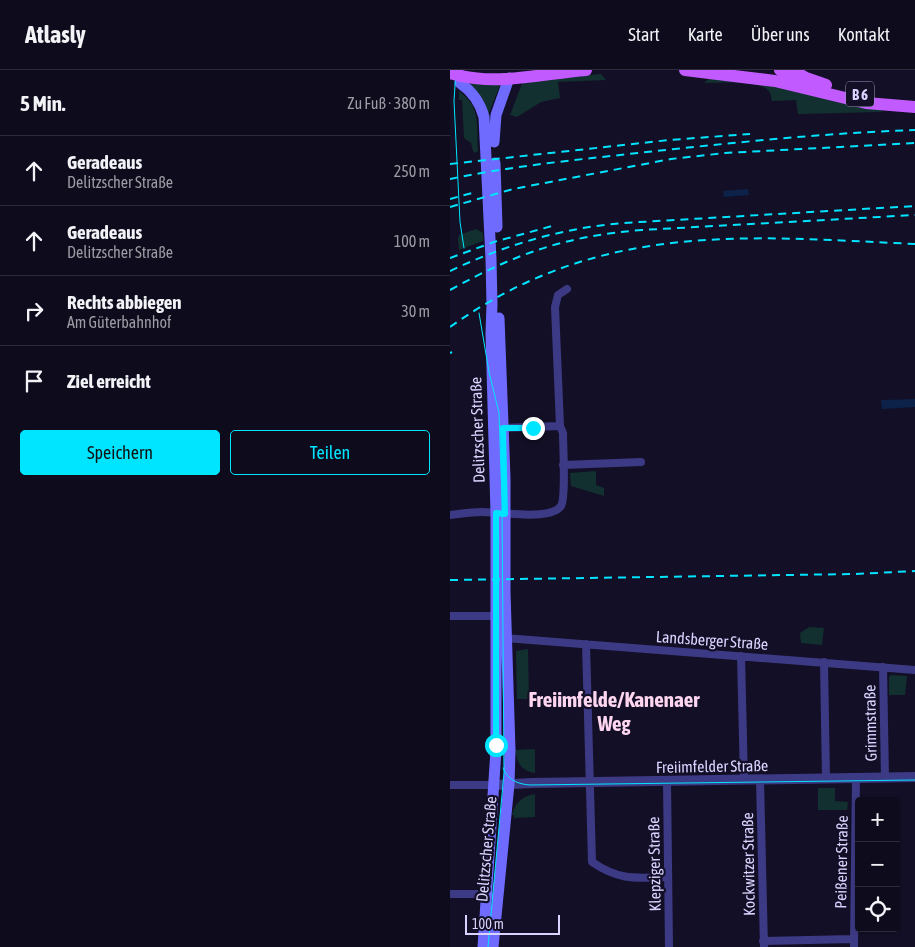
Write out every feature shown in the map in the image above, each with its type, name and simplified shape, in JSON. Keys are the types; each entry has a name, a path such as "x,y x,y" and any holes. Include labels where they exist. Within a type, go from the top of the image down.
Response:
{"main road":[{"path":"457,77 482,79 511,74 586,70"},
{"path":"685,70 806,83"},
{"name":"B 6","path":"764,70 866,103 915,107"},
{"path":"780,70 806,83"},
{"name":"B 6","path":"792,70 806,83 824,85 868,96 915,99"},
{"name":"Delitzscher Straße","path":"483,947 495,785 496,616 503,428 500,391 494,132 496,115 511,74"},
{"name":"Delitzscher Straße","path":"457,77 478,100 483,111 486,129 492,298 491,333 509,731 509,784 493,947"}],"street":[{"path":"450,515 480,512 544,514 555,511 561,506 563,495 563,433 560,426 555,307 558,295 567,289"},
{"path":"503,428 560,426"},
{"path":"563,465 641,462"},
{"path":"450,616 496,616"},
{"name":"Landsberger Straße","path":"506,638 915,670"},
{"path":"586,644 592,862 607,871 632,878 668,877"},
{"path":"741,656 744,780"},
{"path":"824,662 826,779"},
{"name":"Grimmstraße","path":"884,667 885,778"},
{"name":"Freiimfelder Straße","path":"509,784 915,777"},
{"name":"Peißener Straße","path":"854,943 856,778"},
{"name":"Kockwitzer Straße","path":"760,780 764,944"},
{"name":"Klepziger Straße","path":"667,781 669,947"},
{"name":"Delitzscher Straße","path":"495,785 509,784"},
{"path":"450,785 495,785"},
{"path":"450,894 486,894 497,901"},
{"path":"764,944 854,943"}],"green space":[{"path":"601,74 606,80 558,82 560,98 541,102 517,117 510,115 523,81"},
{"path":"713,75 764,83 879,108 882,112 798,114 796,100 772,101 769,91 763,87 737,83 704,83"},
{"path":"471,83 500,85 489,113 470,85"},
{"path":"459,91 466,97 475,111 478,151 475,153 471,143 464,138 462,100 459,100"},
{"path":"476,229 483,233 483,241 459,250 459,235"},
{"path":"596,471 596,485 604,488 604,496 571,486 570,473"},
{"path":"809,627 824,628 822,645 801,643 800,633"},
{"path":"528,649 529,699 517,699 516,651"},
{"path":"891,675 907,676 905,695 889,695 889,677"},
{"path":"515,750 535,750 535,773 526,770 520,765"},
{"path":"818,788 835,788 835,801 848,802 847,810 818,810"},
{"path":"535,794 535,817 514,818 514,815 512,815 517,804 526,797"}],"water":[{"path":"748,189 749,195 724,197 723,191"},
{"path":"915,399 915,407 882,409 881,400"}],"tram line":[{"path":"456,70 454,101 460,222 464,248"},
{"path":"479,313 489,372 499,413 502,499 504,773 488,947"},
{"path":"503,768 514,781 530,785 915,780"}],"railway":[{"path":"450,179 497,170 707,146 811,136 915,130"},
{"path":"450,164 669,140 750,134"},
{"path":"450,207 513,189 671,159 725,153 915,143"},
{"path":"450,199 472,193"},
{"path":"450,271 492,253 534,239 600,225 915,206"},
{"path":"450,290 520,256 543,248 589,237 642,230 915,215"},
{"path":"450,258 494,242 552,226"},
{"path":"450,327 506,293 561,268 617,252 674,243 732,239 791,239 915,244"},
{"path":"450,580 856,574 915,571"}],"district":[{"name":"Freiimfelde/Kanenaer Weg","path":"614,711"}],"route":[{"path":"496,745 496,513 505,514 503,428 533,428"}]}
